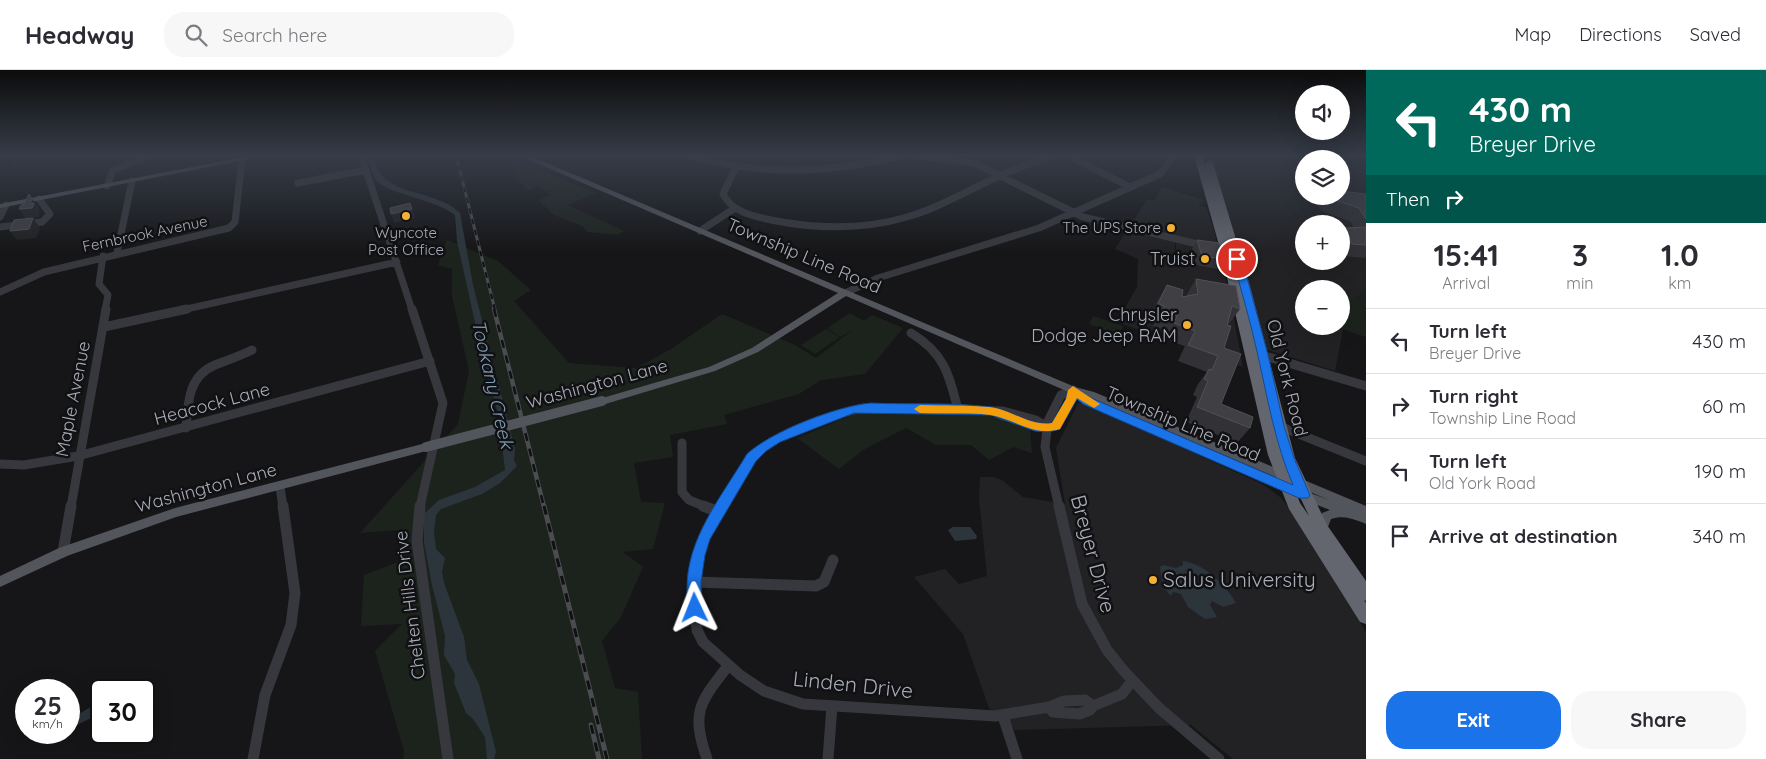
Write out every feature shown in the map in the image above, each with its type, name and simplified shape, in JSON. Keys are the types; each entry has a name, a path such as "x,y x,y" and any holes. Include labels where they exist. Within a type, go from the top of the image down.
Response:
{"highway":[{"name":"Old York Road","path":"1207,187 1237,297 1257,353 1288,458 1306,526 1365,617"},
{"name":"Old York Road","path":"1212,187 1223,249 1249,300 1265,422 1294,486 1366,594"},
{"path":"1237,297 1249,300"}],"main road":[{"path":"3,206 101,187"},
{"name":"Township Line Road","path":"597,187 1073,390 1087,401 1294,486 1366,511"},
{"name":"Washington Lane","path":"0,582 63,552 175,512 280,487 602,401 712,369 755,350 845,293"},
{"path":"830,303 870,303"},
{"name":"Township Line Road","path":"1294,486 1366,519"},
{"path":"1322,529 1326,516 1329,514 1350,513"}],"street":[{"path":"116,253 131,187"},
{"name":"Fernbrook Avenue","path":"0,292 44,272 116,253 220,232 229,228 235,222 239,187"},
{"name":"Chelten Hills Drive","path":"372,187 443,403 443,410 419,508 417,541 448,759"},
{"path":"726,187 723,194 725,200 735,208 770,219 807,225 874,224 922,212 974,187"},
{"path":"1024,187 1091,220 1223,249"},
{"name":"Washington Lane","path":"845,293 878,278 1039,228 1130,187"},
{"path":"0,227 42,222 50,214 39,199"},
{"path":"0,217 3,206"},
{"path":"700,231 735,208"},
{"name":"Maple Avenue","path":"63,552 78,456 104,327 108,295 99,284 104,256"},
{"path":"104,327 397,262"},
{"path":"911,333 927,343 942,358 958,410"},
{"path":"186,428 188,394 196,379 212,366 235,359 252,350"},
{"path":"1257,353 1366,386"},
{"name":"Heacock Lane","path":"0,464 24,465 78,456 430,361"},
{"path":"1048,428 1056,426 1072,399 1073,390"},
{"name":"Linden Drive","path":"1048,428 1035,426 991,411 858,408 845,411 776,439 762,448 752,458 701,544 694,582 698,635 708,648 728,666 764,690 779,697 803,704 1003,716 1049,708 1053,712 1079,714 1122,694 1132,681"},
{"path":"1278,426 1366,461"},
{"name":"Breyer Drive","path":"1048,428 1045,447 1082,604 1100,642 1132,681 1219,759"},
{"path":"682,443 682,492 689,500 719,512"},
{"path":"253,759 265,695 291,625 295,594 280,487"},
{"path":"694,582 816,586 824,582 833,560"},
{"path":"707,759 698,733 698,710 708,692 728,666"},
{"path":"828,759 832,706"},
{"path":"1003,716 1017,759"}],"shaded area":[{"path":"524,187 536,187 527,191"},
{"path":"541,187 582,187 596,193 568,205 624,231 618,235 587,232 582,226 554,215 538,200 551,195"},
{"path":"1162,187 1204,200 1198,206 1206,207 1214,230 1229,292 1243,367 1117,322 1137,287 1138,259 1115,249 1126,232 1175,242 1176,273 1176,236 1130,226 1147,199 1154,201"},
{"path":"1218,187 1295,187 1295,205 1350,205 1350,187 1366,187 1366,291 1355,299 1350,299 1350,280 1295,280 1295,335 1342,335 1335,371 1261,348"},
{"path":"447,240 498,261 531,290 514,301 569,363 636,368 671,349 722,314 795,345 816,358 854,329 841,337 827,328 850,313 864,321 872,315 903,328 865,374 821,380 799,394 724,415 727,424 670,435 673,457 634,463 641,502 665,503 653,549 623,552 643,567 621,617 602,641 615,688 638,692 642,759 403,759 404,751 375,651 402,624 361,626 364,575 401,561 400,530 360,533 458,424 469,371 452,296 452,269 438,265"},
{"path":"1366,291 1366,337 1350,332 1350,299 1355,299"},
{"path":"1093,316 1123,326 1119,335 1089,324"},
{"path":"826,329 840,337 815,354 801,345"},
{"name":"Salus University","path":"1078,403 1087,404 1264,485 1281,498 1296,517 1366,632 1366,759 1233,759 1191,725 1015,730 989,708 963,634 914,577 945,569 959,584 987,576 979,498 980,477 994,477 1002,480 1023,497 1065,504 1056,448"},
{"path":"859,412 988,415 1030,428 1032,453 1013,447 989,460 971,445 936,445 906,428 863,450 839,469 797,438"}],"water":[{"name":"Tookany Creek","path":"386,187 400,187 436,199 460,213 473,285 515,449 514,460 517,466 500,483 482,494 441,509 436,515 434,531 436,549 445,558 442,572 444,583 464,637 467,660 479,684 496,752 494,759 487,759 485,737 473,719 466,713 454,683 455,674 444,655 445,636 424,543 424,514 439,500 475,487 505,470 499,417 476,336 476,327 457,241 455,215 436,205"},
{"path":"953,527 970,527 977,536 976,539 955,541 948,530"},
{"path":"1183,561 1191,563 1214,576 1227,589 1236,603 1223,607 1212,601 1210,605 1217,617 1205,619 1188,607 1181,594 1173,592 1171,596 1164,586 1160,567 1163,565 1176,568 1183,565","holes":["1183,575 1200,576 1205,582 1190,589 1183,582"]},
{"path":"90,708 90,718 80,724 80,713"}],"building":[{"path":"1350,192 1366,194 1366,219 1359,208 1350,205"},
{"path":"29,194 32,199 30,204 34,203 32,208 19,209 24,204"},
{"path":"410,203 412,209 391,214 390,208"},
{"path":"33,218 29,229 10,231 14,220"},
{"path":"1366,227 1366,245 1352,244 1350,228"},
{"path":"1197,240 1219,243 1224,259 1202,256"},
{"path":"1196,279 1236,286 1240,309 1232,306 1227,325 1231,326 1224,348 1241,354 1221,404 1253,417 1250,428 1197,407 1208,381 1204,379 1209,369 1212,370 1218,356 1188,345 1195,331 1174,323 1177,316 1162,310 1165,306 1158,304 1167,285 1183,290 1182,297 1198,294"}],"railway":[{"path":"464,187 495,310"},
{"path":"494,309 544,507"},
{"path":"544,506 607,759"},
{"path":"591,725 599,759"}],"slow traffic":[{"path":"920,409 991,411 1004,417 1048,428 1056,426 1072,399 1073,390 1094,404"}],"place":[{"name":"Wyncote Post Office","path":"406,216"},
{"name":"The UPS Store","path":"1171,228"},
{"name":"Truist","path":"1205,259"},
{"name":"Chrysler Dodge Jeep RAM","path":"1187,325"},
{"name":"Salus University","path":"1153,580"}],"route":[{"path":"695,608 694,582 698,555 704,537 752,458 762,448 776,439 853,409 871,407 991,411 1004,417 1048,428 1056,426 1072,399 1073,390 1087,401 1304,495 1288,458 1278,426 1263,355 1237,259"}]}
